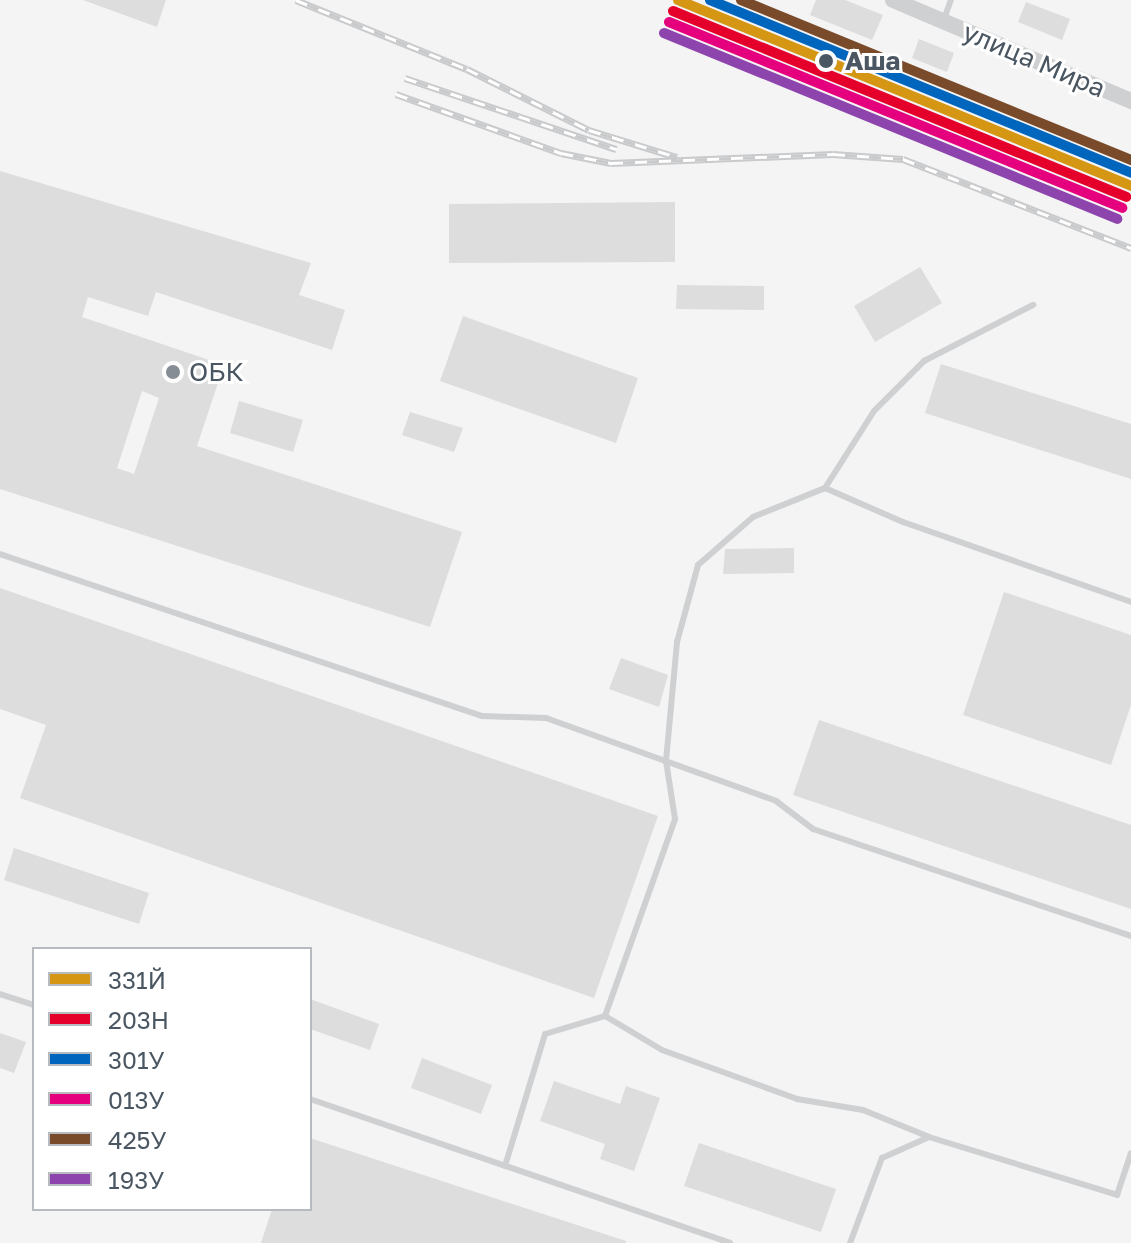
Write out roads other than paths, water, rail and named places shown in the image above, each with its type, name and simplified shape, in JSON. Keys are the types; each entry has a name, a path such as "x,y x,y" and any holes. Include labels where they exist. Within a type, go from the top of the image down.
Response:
{"street":[{"name":"улица Мира","path":"893,0 1131,101"}],"lane":[{"path":"943,21 951,0"},
{"path":"605,1016 675,819 666,761 677,642 698,565 753,517 825,488 874,411 924,361 1033,305"},
{"path":"825,488 903,522 1131,602"},
{"path":"0,554 482,716 546,718 776,801 813,829 1131,936"},
{"path":"0,994 32,1004"},
{"path":"505,1166 545,1034 605,1016 662,1050 797,1099 863,1110 929,1137 1117,1195 1131,1153"},
{"path":"312,1100 730,1243"},
{"path":"850,1243 882,1158 929,1137"}],"railway":[{"path":"296,0 467,69 589,130 677,157"},
{"path":"405,78 616,149"},
{"path":"396,94 561,153 611,163 833,154 903,159 1131,248"}],"place":[{"name":"Аша","path":"826,61"},
{"name":"ОБК","path":"173,372"}]}
